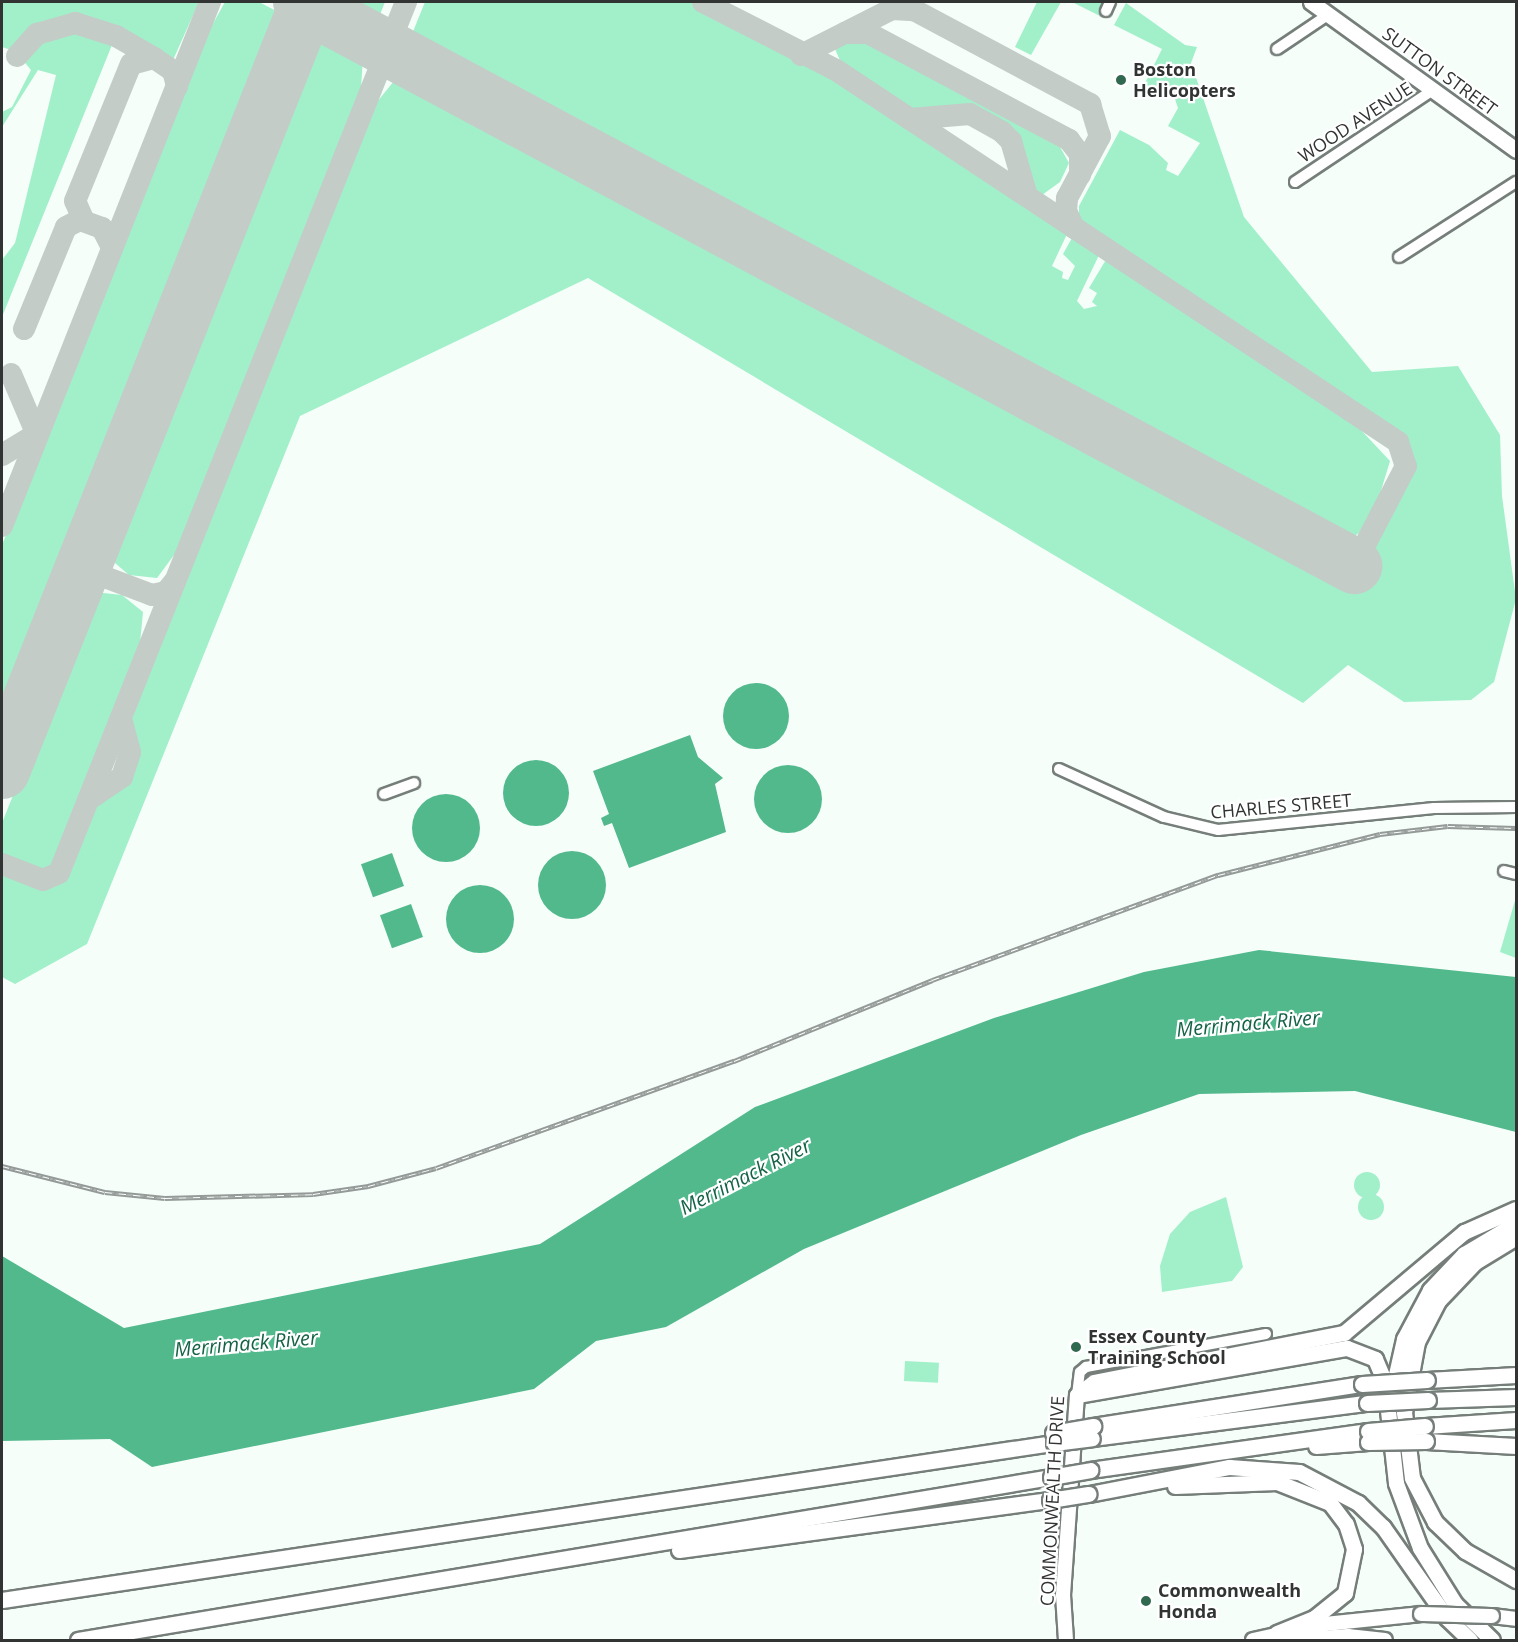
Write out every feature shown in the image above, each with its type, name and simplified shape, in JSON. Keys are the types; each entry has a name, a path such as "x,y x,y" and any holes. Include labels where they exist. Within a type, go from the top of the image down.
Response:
{"highway":[{"name":"SUTTON STREET","path":"1311,2 1516,150"},
{"path":"1077,1395 1094,1382 1344,1334 1464,1232 1516,1209"},
{"path":"1492,1641 1445,1592 1411,1528 1391,1457 1390,1395 1404,1339 1430,1290 1471,1248 1516,1222"},
{"path":"1516,1237 1475,1262 1438,1301 1413,1356 1404,1412 1409,1464 1435,1522 1465,1551 1516,1580"},
{"path":"1077,1395 1347,1348 1375,1359 1390,1395"},
{"path":"2,1600 946,1457 1362,1384 1516,1375"},
{"path":"1092,1432 1367,1403 1516,1397"},
{"path":"78,1641 1090,1470 1278,1441 1426,1433 1516,1420"},
{"path":"1426,1433 1516,1446"},
{"path":"578,1558 696,1548 1050,1500 1229,1467 1299,1472 1358,1503 1383,1527 1447,1618 1470,1641"},
{"path":"1089,1494 1246,1480 1297,1487 1330,1503 1346,1524 1354,1549 1344,1593 1314,1618 1277,1633"}],"main road":[{"name":"COMMONWEALTH DRIVE","path":"1066,1641 1063,1595 1077,1395"},
{"path":"1253,1641 1277,1633 1352,1621 1421,1614 1516,1619"},
{"path":"1328,1639 1352,1621"},
{"path":"1295,1641 1328,1639 1385,1641"}],"street":[{"path":"1277,49 1329,14"},
{"name":"WOOD AVENUE","path":"1295,182 1433,90"},
{"path":"1399,257 1516,182"},
{"name":"CHARLES STREET","path":"1059,769 1164,817 1218,830 1434,808 1516,807"},
{"path":"384,794 414,783"},
{"path":"1504,871 1516,874"},
{"name":"COMMONWEALTH DRIVE","path":"1077,1395 1080,1372 1086,1367 1266,1334"}],"shaded area":[{"path":"2,2 199,2 173,60 101,23 80,19 37,27 14,51 2,47"},
{"path":"225,2 259,2 282,14 2,720 2,545 201,45"},
{"path":"340,2 385,2 377,22"},
{"path":"425,2 691,2 831,75 1068,232 1052,266 1063,272 1062,278 1068,280 1075,266 1063,254 1073,236 1100,253 1077,301 1084,309 1097,306 1092,302 1097,293 1089,288 1107,258 1360,429 1390,461 1376,507 1359,533 1349,540 1342,538 410,39"},
{"path":"1037,2 1061,2 1031,55 1015,47"},
{"path":"1072,2 1110,2 1102,17"},
{"path":"1126,3 1185,45 1197,47 1191,63 1244,217 1372,372 1458,366 1500,435 1502,496 1516,599 1494,682 1471,700 1404,702 1348,665 1303,703 588,278 300,416 87,944 15,984 2,977 2,871 37,885 58,883 96,800 123,789 138,752 127,723 377,102 398,76 1350,587 1412,471 1409,446 1079,220 1079,206 1120,130 1149,145 1168,163 1166,170 1178,176 1200,143 1168,126 1178,108 1175,99 1144,85 1162,49 1114,25"},
{"path":"72,28 114,40 2,317 2,260 15,243 56,75 38,70 2,127 2,112 12,107 31,70 21,58 31,43 48,32"},
{"path":"317,32 363,58 361,88 339,152 177,551 157,578 129,575 108,557"},
{"path":"849,38 858,38 1060,147 1069,163 1060,182 1042,195 1028,189 1017,134 974,106 916,115 842,65 835,49"},
{"path":"94,592 122,595 143,612 140,643 59,856 47,869 30,868 2,857 2,823"},
{"path":"1516,897 1516,958 1500,952"},
{"path":"1367,1172 1376,1176 1380,1185 1376,1194 1367,1198 1358,1194 1354,1185 1358,1176"},
{"path":"1371,1194 1380,1198 1384,1207 1380,1216 1371,1220 1362,1216 1358,1207 1362,1198"},
{"path":"1226,1197 1243,1267 1232,1281 1162,1292 1160,1266 1170,1234 1190,1212"},
{"path":"905,1361 939,1363 938,1383 904,1381"}],"water":[{"path":"749,683 763,683 775,688 784,697 789,716 787,729 780,740 763,749 749,749 737,744 728,735 723,723 723,709 728,697 737,688"},
{"path":"690,735 698,757 723,778 715,784 726,832 629,868 612,823 604,826 601,818 609,814 593,771"},
{"path":"529,760 543,760 555,765 564,774 569,793 567,806 560,817 543,826 529,826 517,821 508,812 503,800 503,786 508,774 517,765"},
{"path":"788,765 801,768 812,775 819,786 822,799 819,812 812,823 801,830 788,833 775,830 764,823 757,812 754,799 757,786 764,775 775,768"},
{"path":"446,794 459,797 470,804 477,815 480,828 477,841 470,852 459,859 446,862 433,859 422,852 415,841 412,828 415,815 422,804 433,797"},
{"path":"572,851 585,854 596,861 603,872 606,885 603,898 596,909 585,916 572,919 559,916 548,909 541,898 538,885 541,872 548,861 559,854"},
{"path":"392,853 404,886 373,897 361,864"},
{"path":"473,885 487,885 499,890 509,900 514,919 509,938 499,948 487,953 473,953 461,948 451,938 446,926 446,912 451,900 461,890"},
{"path":"411,904 423,937 392,948 380,915"},
{"name":"Merrimack River","path":"1259,950 1516,977 1516,1132 1355,1091 1199,1094 1081,1135 804,1249 666,1327 596,1341 534,1389 152,1467 110,1439 2,1441 2,1256 124,1328 540,1244 755,1107 994,1018 1144,972"}],"taxiway":[{"path":"2,526 210,2"},
{"path":"2,864 43,880 59,873 406,2"},
{"path":"703,2 836,70 1398,442 1406,466 1354,566"},
{"path":"801,55 904,3"},
{"path":"892,9 914,10 1090,104 1100,136 1067,198 1066,211 1074,228"},
{"path":"17,56 37,34 75,23 116,36 154,58"},
{"path":"845,33 868,33 1069,140 1080,154 1080,175"},
{"path":"84,221 75,201 131,64 154,58 173,71 177,86"},
{"path":"910,119 970,114 1002,132 1011,141 1027,196"},
{"path":"24,329 66,227 80,220 102,228 112,248"},
{"path":"11,374 37,435"},
{"path":"2,455 38,433"},
{"path":"48,660 78,585 102,576 91,553 120,477"},
{"path":"102,576 152,595 166,592 175,581"},
{"path":"88,800 122,777 130,752 121,718"}],"runway":[{"path":"301,2 1354,566"},
{"path":"2,771 308,2"}],"railway":[{"path":"2,1166 105,1192 165,1198 313,1194 368,1186 436,1168 734,1061 932,980 1218,875 1380,834 1448,826 1516,828"}],"place":[{"name":"Boston Helicopters","path":"1121,80"},
{"name":"Essex County Training School","path":"1076,1347"},
{"name":"Commonwealth Honda","path":"1146,1601"}]}
